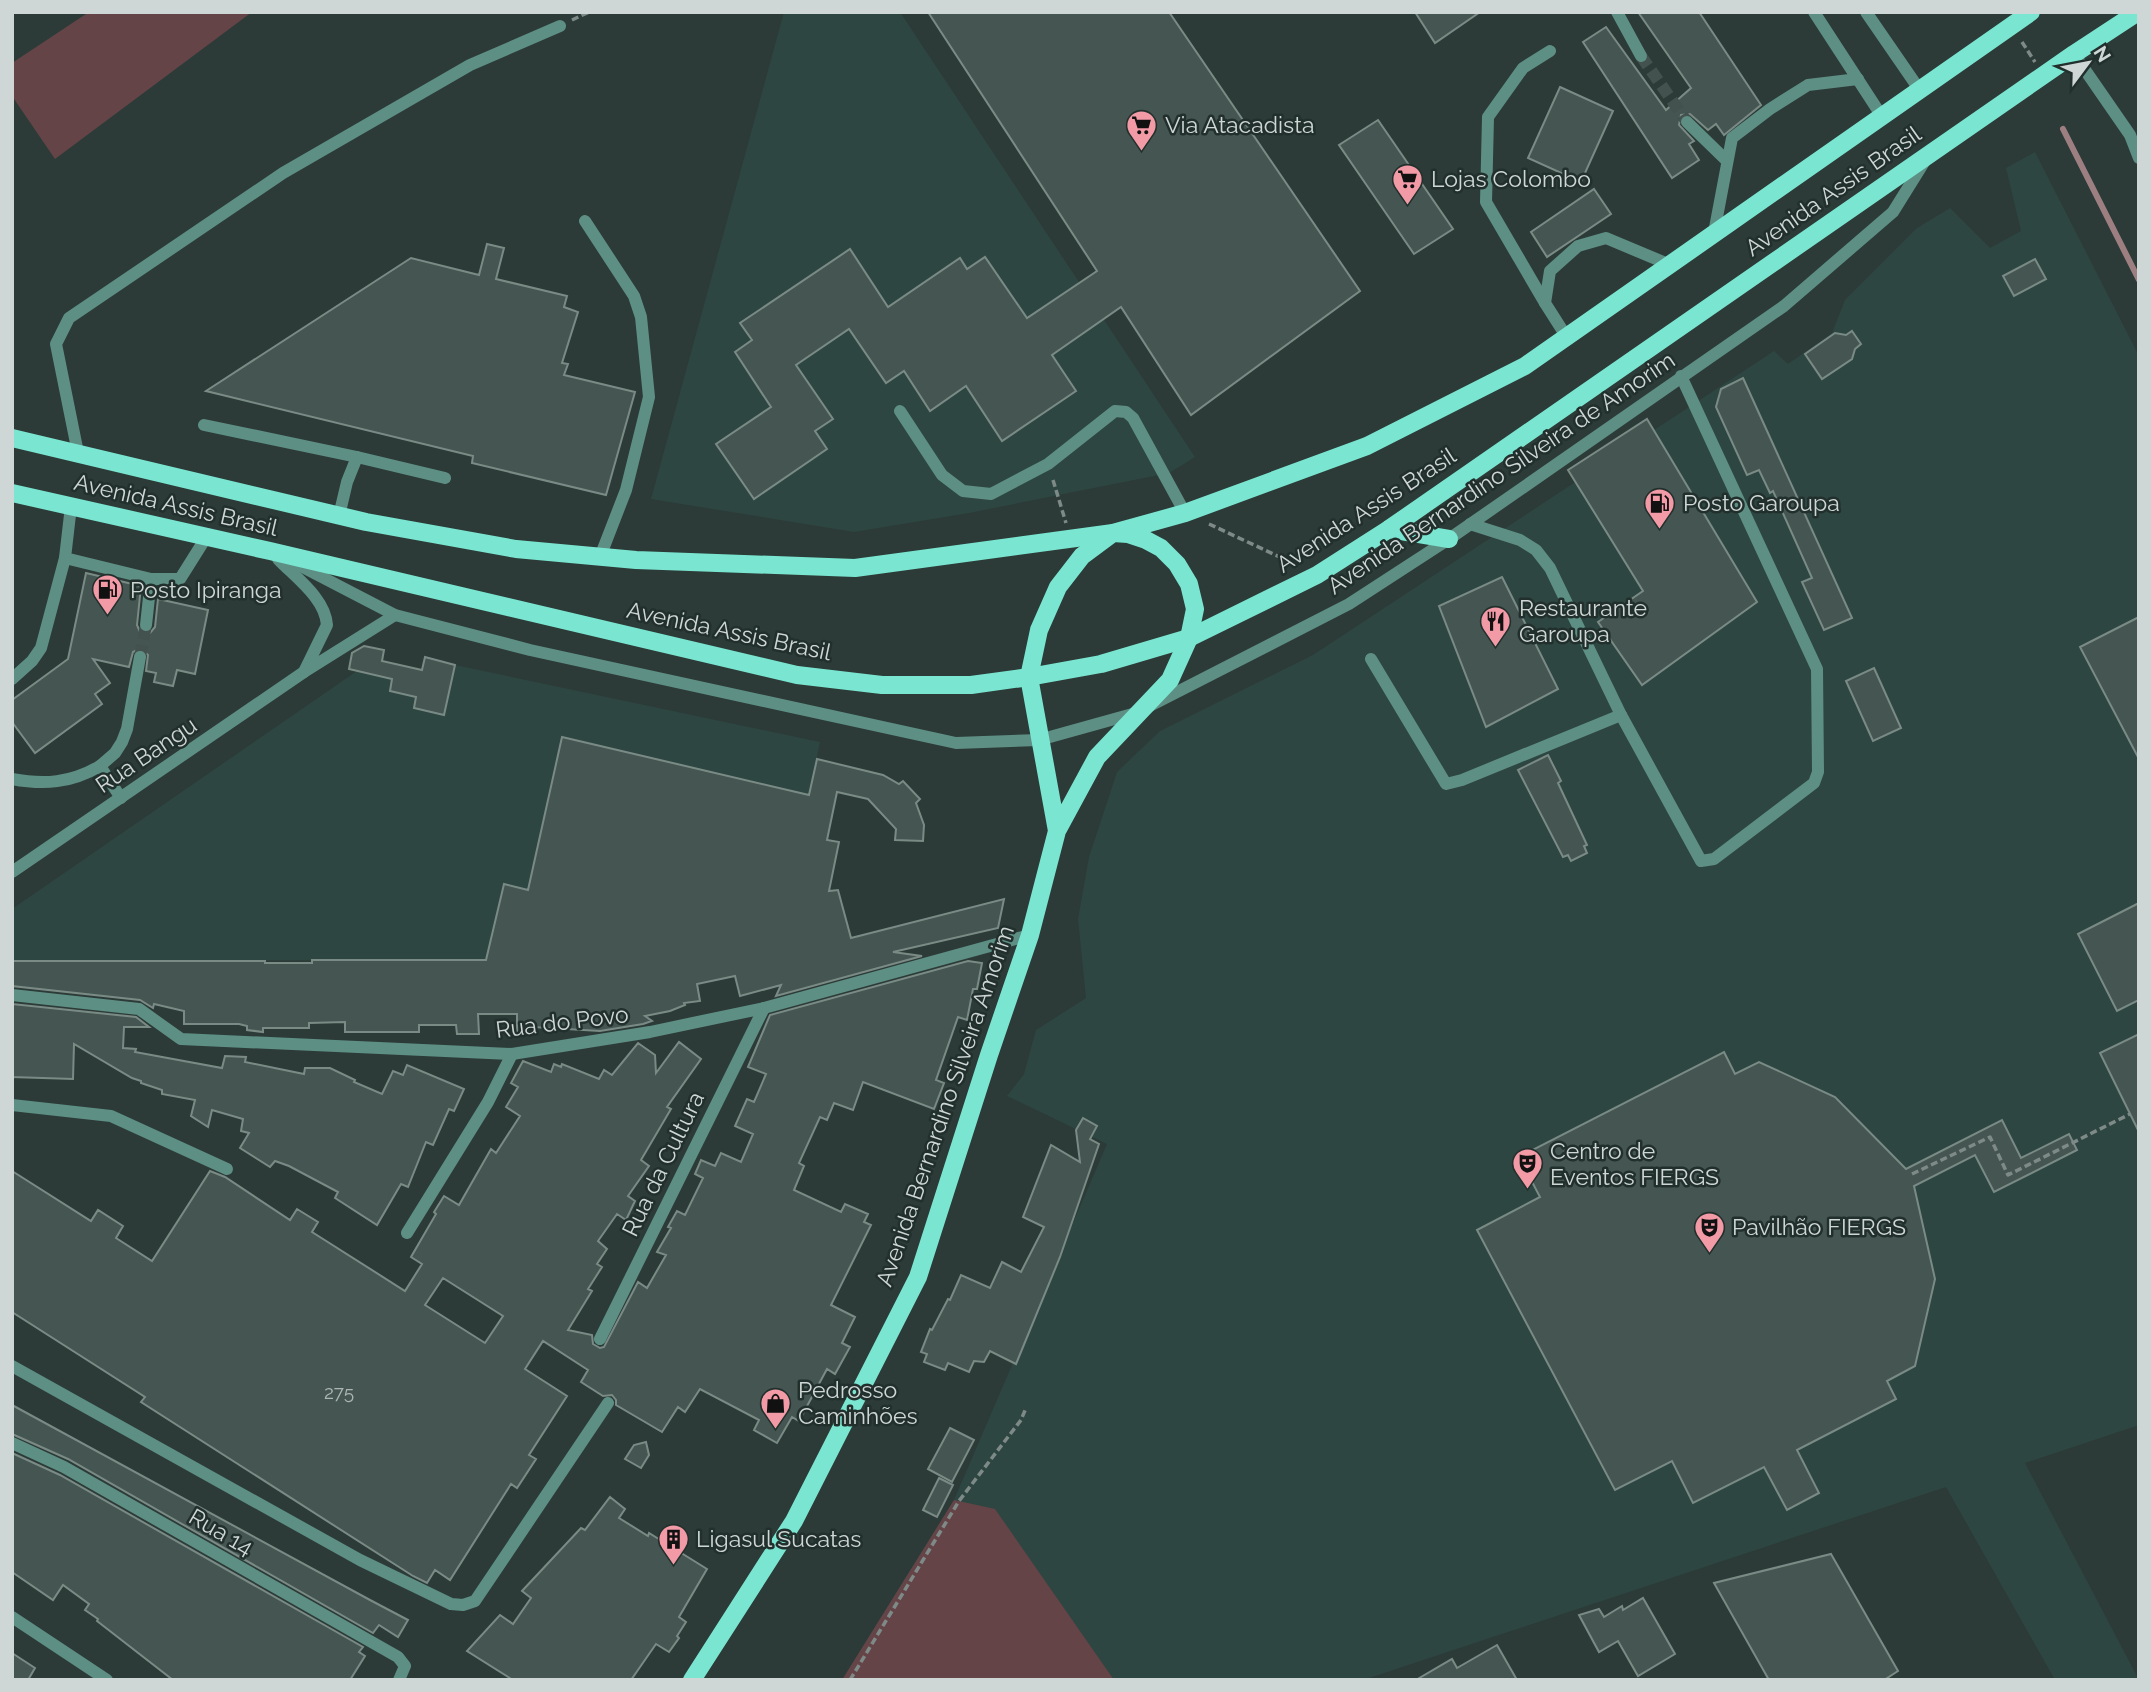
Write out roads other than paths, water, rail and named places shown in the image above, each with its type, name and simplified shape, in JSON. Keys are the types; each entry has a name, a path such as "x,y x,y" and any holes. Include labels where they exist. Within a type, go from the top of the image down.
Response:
{"main road":[{"name":"Avenida Assis Brasil","path":"12,438 339,516 516,549 600,557 855,568 1113,533 1185,513 1367,446 1525,366 2031,12"},
{"name":"Avenida Assis Brasil","path":"12,493 208,536 797,675 883,685 971,685 1101,664 1189,638 1317,575 1389,529 2138,12"},
{"path":"1389,529 1449,539"},
{"name":"Avenida Bernardino Silveira Amorim","path":"692,1680 794,1521 918,1277 1030,935 1057,831 1097,757 1170,680 1189,638 1195,609 1189,584 1177,564 1161,548 1128,534 1113,533 1082,556 1058,587 1039,630 1029,677 1057,831"}],"street":[{"path":"1617,12 1641,56"},
{"path":"1814,12 1881,115"},
{"path":"1866,12 1919,89"},
{"path":"78,453 56,344 69,318 283,173 470,65 560,26"},
{"path":"1550,51 1523,68 1488,117 1486,202 1566,336"},
{"path":"2074,54 2135,132 2139,158"},
{"path":"1714,233 1732,138 1808,85 1858,79"},
{"path":"1688,122 1726,160"},
{"name":"Avenida Bernardino Silveira de Amorim","path":"270,551 395,615 530,650 956,743 1039,740 1136,713 1349,604 1449,539 1784,306 1893,212 1929,154"},
{"path":"584,221 634,296 641,317 649,397 626,490 600,557"},
{"path":"1545,303 1550,271 1578,246 1606,238 1668,264"},
{"path":"1470,524 1520,540 1536,550 1550,568 1621,715 1701,861 1714,859 1814,783 1818,772 1817,668 1681,376"},
{"path":"900,411 942,475 963,491 991,494 1048,464 1115,411 1125,412 1133,418 1185,513"},
{"path":"204,425 445,478"},
{"path":"339,516 347,482 357,457"},
{"path":"12,679 41,648 65,558 71,506"},
{"path":"65,558 151,579 180,579 208,536"},
{"path":"270,551 320,602 326,616 327,625 304,673"},
{"path":"146,625 151,579"},
{"name":"Rua Bangu","path":"12,872 304,673 395,615"},
{"path":"12,779 50,783 72,779 100,766 115,753 127,729 140,657"},
{"path":"1371,659 1446,784 1462,780 1621,715"},
{"path":"100,766 121,798"},
{"name":"Rua do Povo","path":"12,995 139,1009 181,1039 512,1054 650,1032 764,1009 1030,935"},
{"name":"Rua da Cultura","path":"600,1339 764,1009"},
{"path":"407,1233 488,1102 512,1054"},
{"path":"12,1105 111,1116 227,1169"},
{"path":"12,1366 360,1560 451,1604 464,1605 475,1601 608,1403"},
{"name":"Rua 14","path":"12,1443 64,1467 398,1657 405,1666 399,1680"},
{"path":"12,1617 107,1680"}],"waterway":[{"path":"2063,129 2139,280"}],"tunnel":[{"path":"1641,56 1687,122"},
{"path":"140,657 146,625"}],"place":[{"name":"Via Atacadista","path":"1142,152"},
{"name":"Lojas Colombo","path":"1408,206"},
{"name":"Posto Garoupa","path":"1660,530"},
{"name":"Posto Ipiranga","path":"107,617"},
{"name":"Restaurante Garoupa","path":"1496,648"},
{"name":"Centro de Eventos FIERGS","path":"1527,1191"},
{"name":"Pavilhão FIERGS","path":"1709,1254"},
{"name":"Pedrosso Caminhões","path":"775,1430"},
{"name":"Ligasul Sucatas","path":"673,1566"}]}
